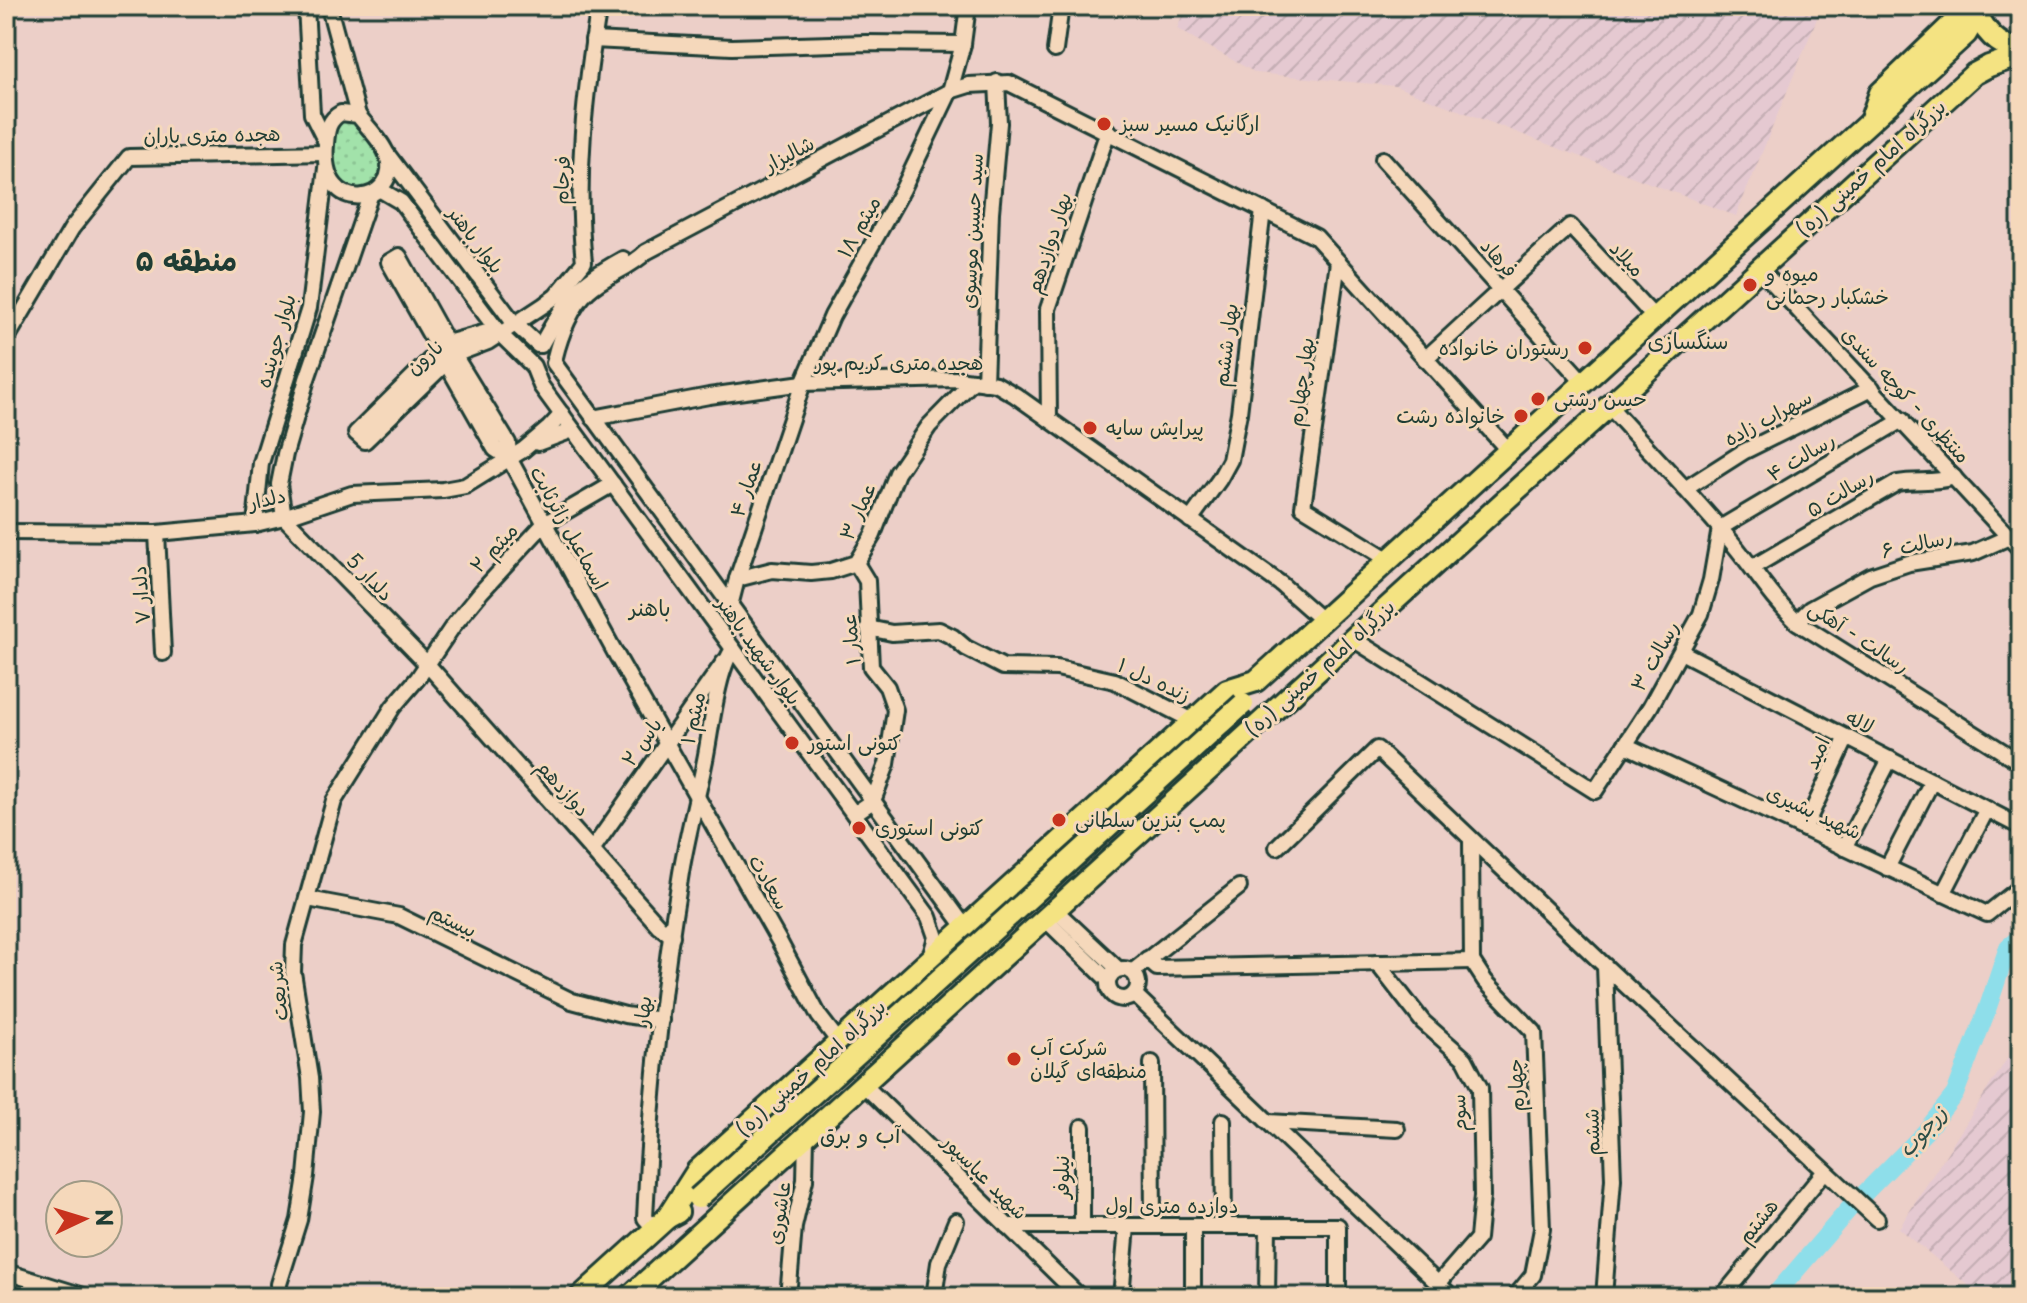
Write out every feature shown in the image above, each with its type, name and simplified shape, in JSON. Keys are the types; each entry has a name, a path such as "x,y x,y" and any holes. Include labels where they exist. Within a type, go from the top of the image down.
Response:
{"highway":[{"path":"1974,6 1992,37 2021,53"},
{"name":"بزرگراه امام خمینی (ره)","path":"661,1223 694,1174 1227,690 1256,681 1323,621 1968,32 1974,6"},
{"name":"بزرگراه امام خمینی (ره)","path":"633,1295 1050,914 1358,641 1609,406 1974,74 2021,53"},
{"name":"بزرگراه امام خمینی (ره)","path":"580,1297 661,1223 698,1198 1253,696 1256,681"},
{"path":"966,927 1013,948"},
{"path":"966,927 981,953 980,971 972,985"},
{"path":"857,1026 864,1046 888,1062"}],"street":[{"path":"306,6 312,114 331,181 339,192 350,197 375,192 388,172 387,154 358,115 330,11 325,6"},
{"name":"فرجام","path":"584,262 580,226 587,91 599,6"},
{"name":"میثم ۱۸","path":"803,383 832,316 903,189 950,91 963,44 968,6"},
{"path":"1055,50 1061,6"},
{"path":"593,40 732,47 963,44"},
{"path":"997,82 1009,83 1031,93 1316,237 1509,451"},
{"name":"شالیزار","path":"540,345 577,288 638,261 646,252 950,91 997,82"},
{"name":"سید حسین موسوی","path":"979,382 999,123 997,82"},
{"path":"326,155 328,128 334,117 341,113 358,115"},
{"name":"بهار دوازدهم","path":"1049,419 1048,309 1108,131"},
{"name":"بلوار باهنر","path":"387,154 514,323 540,345"},
{"name":"هجده متری باران","path":"6,340 72,228 129,157 326,155"},
{"name":"بلوار جوینده","path":"255,524 261,463 309,308 326,155"},
{"name":"فرهاد","path":"1383,159 1584,383"},
{"name":"بلوار جوینده","path":"284,517 279,484 285,454 307,379 375,192"},
{"name":"بلوار باهنر","path":"375,192 401,202 500,334 533,366"},
{"name":"بهار ششم","path":"1190,520 1230,460 1239,413 1263,210"},
{"name":"میلاد","path":"1501,291 1570,226 1655,318"},
{"path":"399,256 446,353 389,262 399,256"},
{"path":"500,334 556,296 584,262 594,280"},
{"name":"بهار چهارم","path":"1338,262 1303,507 1389,560"},
{"name":"منتظری - کوچه سندی","path":"1760,269 2021,550"},
{"name":"شالیزار","path":"554,360 576,307 594,280"},
{"path":"1425,359 1501,291"},
{"name":"نارون","path":"446,353 365,441 356,433 446,353 487,332 500,334"},
{"path":"540,345 553,351 554,360 545,370 533,366 530,354 540,345"},
{"name":"اسماعیل زائرثابت","path":"446,353 508,443 509,458 666,741"},
{"name":"بلوار شهید باهنر","path":"554,360 593,418 966,927"},
{"name":"بلوار شهید باهنر","path":"533,366 541,386 730,654 813,759 932,922 936,943 927,962"},
{"name":"عمار ۳","path":"737,579 772,570 831,571 856,563 873,535 897,473 929,426 979,382"},
{"name":"هجده متری کریم پور","path":"593,418 709,396 803,383 996,384 1281,584 1323,621"},
{"name":"عمار ۴","path":"730,606 803,383"},
{"name":"سهراب زاده","path":"1685,489 1743,452 1872,388"},
{"name":"رسالت - آهکی","path":"1609,406 1720,528 1753,567 1778,605 1797,622 2021,763"},
{"path":"523,450 562,414"},
{"name":"رسالت ۴","path":"1720,528 1902,420"},
{"path":"523,450 573,430"},
{"name":"دلدار","path":"6,532 157,533 255,524 352,494 443,490 465,486 523,450"},
{"name":"رسالت ۵","path":"1753,567 1897,483 1915,480 1937,483 1954,477"},
{"name":"میثم ۲","path":"427,664 481,592 544,524 613,484"},
{"name":"دلدار 5","path":"284,517 427,664"},
{"name":"رسالت ۳","path":"1358,641 1595,791 1681,652 1705,603 1720,528"},
{"name":"دلدار ۷","path":"157,533 163,653"},
{"name":"رسالت ۶","path":"1797,622 1810,609 1870,576 1909,563 1973,553 2009,537"},
{"name":"عمار ۱","path":"856,563 867,581 871,667 887,687 895,710 887,764 873,801"},
{"path":"1358,641 1429,583"},
{"name":"زنده دل ۱","path":"868,628 892,633 939,630 1003,667 1057,668 1115,681 1193,721"},
{"name":"لاله","path":"1681,652 2021,827"},
{"name":"یاس ۲","path":"592,850 730,654"},
{"name":"میثم ۱","path":"698,797 730,654"},
{"name":"دوازدهم","path":"427,664 659,926 672,936"},
{"name":"شریعت","path":"279,1297 279,1284 301,1205 312,1112 310,1078 293,972 294,945 334,801 393,707 427,664"},
{"name":"امید","path":"1804,829 1847,737"},
{"name":"سعادت","path":"666,741 819,1016 839,1042"},
{"path":"813,759 832,745"},
{"name":"شهید بشیری","path":"1625,745 1987,914 2021,887"},
{"path":"1277,847 1377,749 1877,1219"},
{"path":"1844,848 1890,759"},
{"path":"1887,868 1932,781"},
{"name":"بهار","path":"661,1223 645,1218 648,1136 680,877 698,797"},
{"path":"854,814 873,801"},
{"path":"1943,894 1987,809"},
{"path":"1147,959 1157,968 1472,961 1471,840"},
{"path":"1050,914 1119,973 1138,980 1134,994 1125,999 1115,997 1109,990 1119,973 1147,959 1239,887"},
{"name":"بیستم","path":"308,899 399,916 572,1001 625,1015 661,1020"},
{"name":"چهارم","path":"1472,961 1485,981 1534,1032 1542,1229 1533,1275 1515,1297"},
{"name":"سوم","path":"1377,963 1423,1022 1465,1059 1480,1088 1482,1196 1478,1238 1438,1284"},
{"name":"ششم","path":"1604,1297 1613,1179 1605,966"},
{"path":"1134,994 1452,1297"},
{"path":"1152,1063 1153,1226"},
{"name":"شهید عباسپور","path":"863,1084 1080,1297"},
{"path":"1223,1121 1224,1226"},
{"path":"1268,1122 1397,1129"},
{"name":"نیلوفر","path":"1082,1127 1082,1226"},
{"name":"عاشوری","path":"788,1297 794,1227 805,1180 806,1136"},
{"name":"هشتم","path":"1722,1297 1828,1173"},
{"path":"934,1297 939,1263 956,1221"},
{"name":"دوازده متری اول","path":"1007,1226 1338,1226 1338,1297"},
{"path":"1121,1297 1127,1226"},
{"path":"1193,1226 1193,1297"},
{"path":"1267,1297 1268,1226"},
{"path":"6,1272 87,1297"}],"shaded area":[{"path":"1186,6 1822,6 1736,216 1395,86 1256,73 1177,29"},
{"path":"2021,1037 2021,1297 1982,1297 1899,1228"}],"green space":[{"path":"344,118 355,120 383,159 382,172 377,181 358,193 337,181 331,155 334,124"}],"waterway":[{"name":"زرجوب","path":"1773,1297 1849,1209 1925,1132 1955,1094 2008,947 2021,936"}],"place":[{"name":"ارگانیک مسیر سبز","path":"1104,124"},
{"name":"میوه و خشکبار رحمانی","path":"1750,285"},
{"name":"رستوران خانواده","path":"1585,348"},
{"name":"حسن رشتی","path":"1538,399"},
{"name":"خانواده رشت","path":"1521,416"},
{"name":"پیرایش سایه","path":"1090,428"},
{"name":"کتونی استور","path":"792,743"},
{"name":"پمپ بنزین سلطانی","path":"1059,820"},
{"name":"کتونی استوری","path":"859,828"},
{"name":"شرکت آب منطقه‌ای گیلان","path":"1014,1059"}],"district":[{"name":"منطقه ۵","path":"186,261"},
{"name":"سنگسازی","path":"1688,341"},
{"name":"باهنر","path":"650,608"},
{"name":"آب و برق","path":"860,1135"}]}
